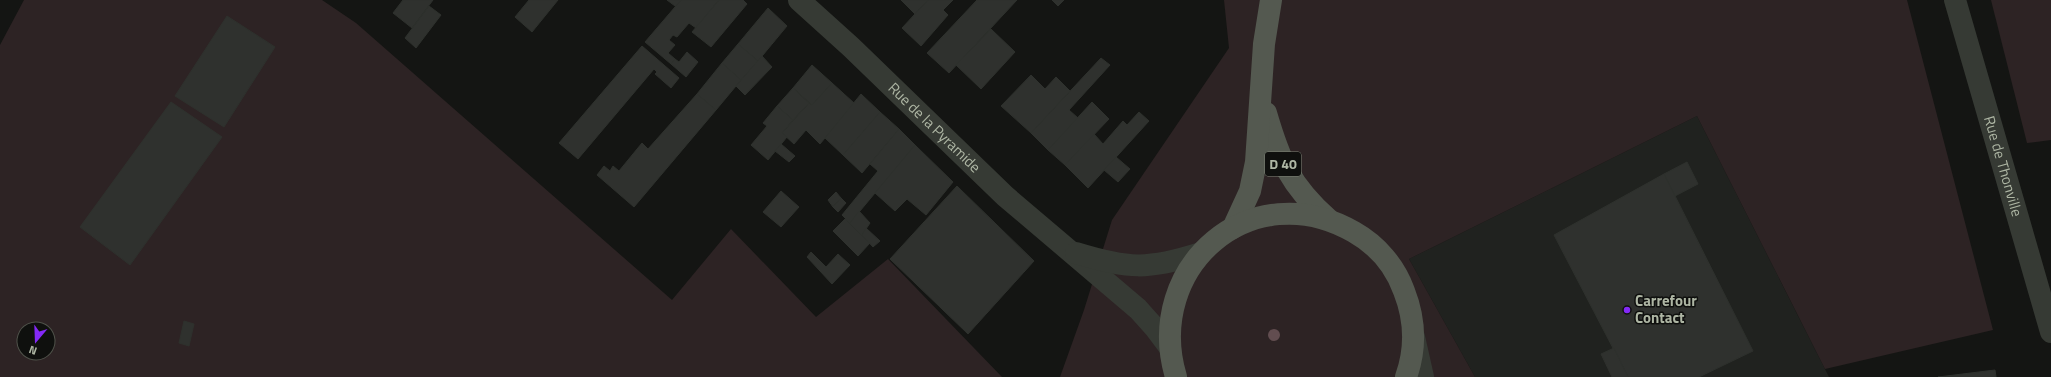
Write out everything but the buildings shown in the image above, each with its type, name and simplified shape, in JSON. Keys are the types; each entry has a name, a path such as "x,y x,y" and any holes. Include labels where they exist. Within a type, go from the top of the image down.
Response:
{"main road":[{"name":"D 40","path":"1233,228 1250,191 1254,177 1259,138 1264,44 1271,0"},
{"name":"D 40","path":"1261,95 1275,146 1288,173 1310,203 1329,220"},
{"path":"1176,377 1170,348 1170,319 1178,290 1192,264 1216,239 1233,228 1264,216 1280,214 1313,216 1329,220 1360,235 1373,245 1392,267 1409,303 1413,336 1412,352 1406,377"}],"street":[{"name":"Rue de la Pyramide","path":"799,0 851,47 1006,196 1148,318 1170,348"},
{"name":"Rue de Thonville","path":"1955,0 2051,332"},
{"name":"Rue de la Pyramide","path":"1072,252 1100,260 1136,266 1169,263 1201,253"},
{"path":"1413,336 1423,377"}],"shaded area":[{"path":"24,0 322,0 356,23 672,300 731,229 816,317 888,259 1002,377 0,377 0,45"},
{"path":"1224,0 1907,0 1993,330 1825,369 1697,116 1409,259 1475,377 1060,377 1084,310 1112,220 1229,48"},
{"path":"1991,0 2051,0 2051,140 2027,143"},
{"path":"1697,116 1829,377 1475,377 1409,259"}],"place":[{"name":"Carrefour Contact","path":"1627,310"}]}
